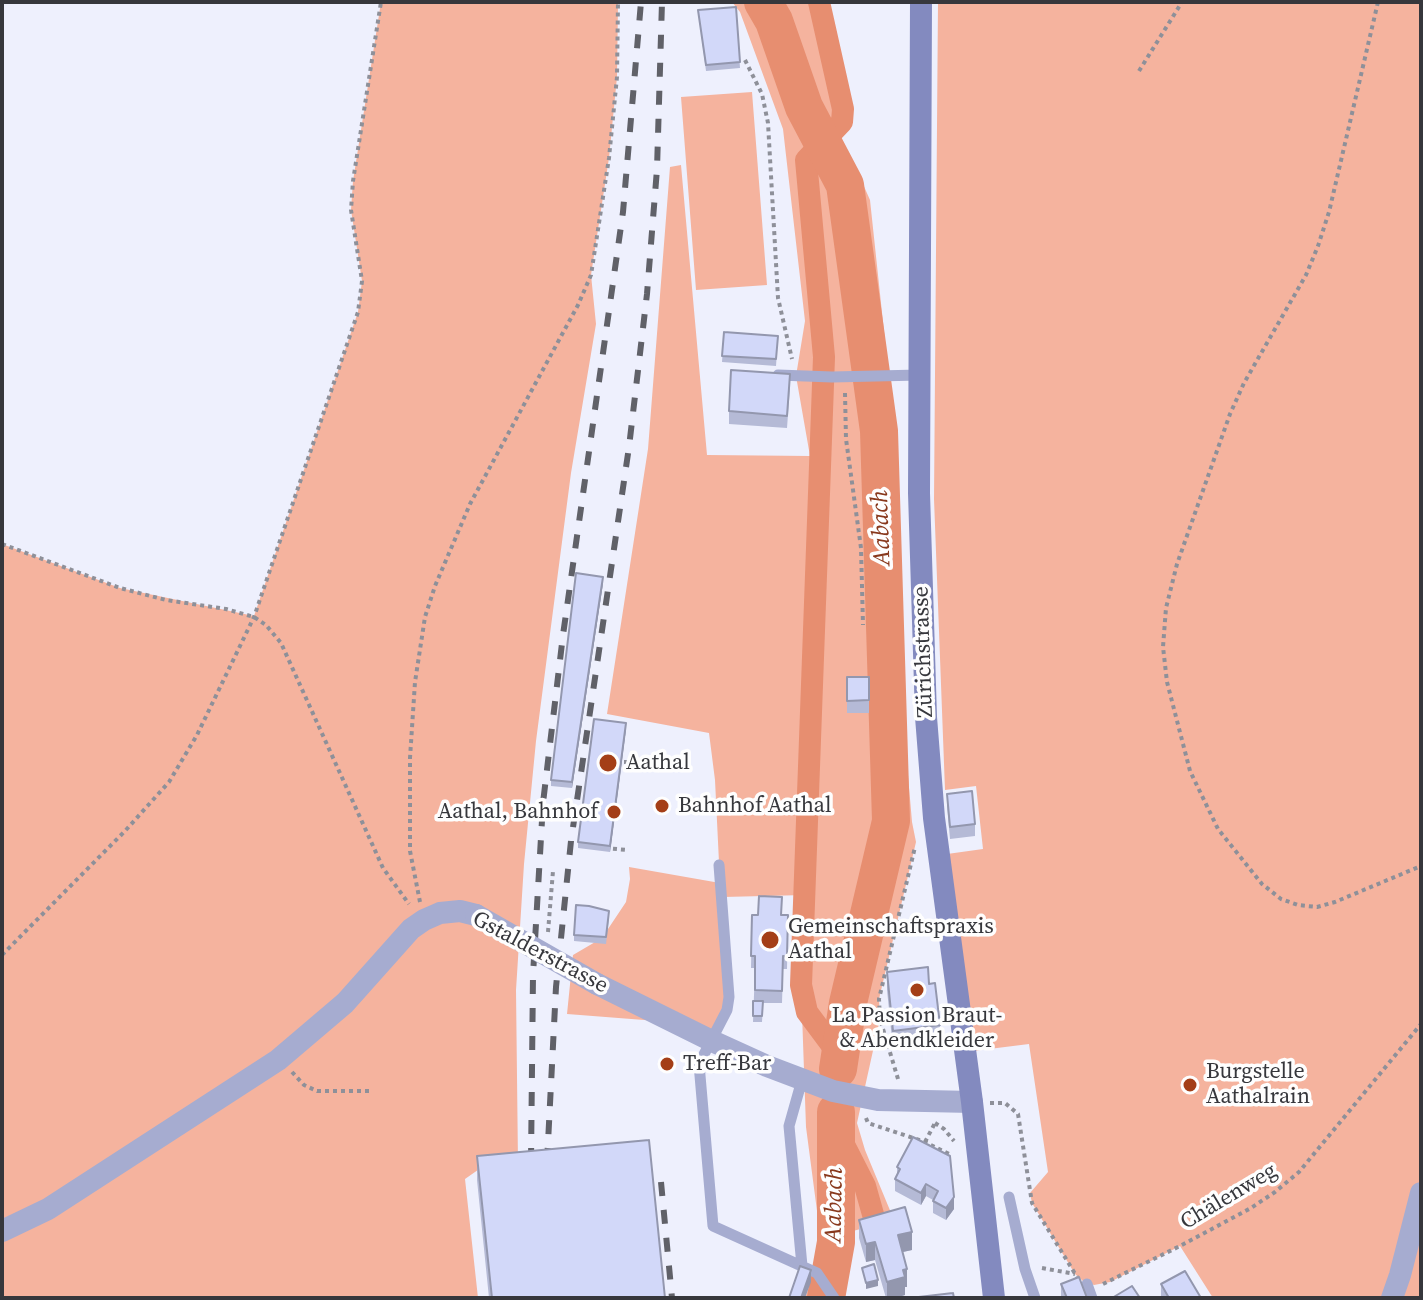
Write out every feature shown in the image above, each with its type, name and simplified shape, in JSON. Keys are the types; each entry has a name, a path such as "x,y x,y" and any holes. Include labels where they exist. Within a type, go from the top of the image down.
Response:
{"main road":[{"name":"Zürichstrasse","path":"921,2 919,493 922,623 934,818 972,1102 994,1298"}],"street":[{"name":"Gstalderstrasse","path":"424,920 440,913 460,911 476,915 597,984 712,1041 802,1080 850,1096 878,1100 972,1102"},
{"path":"2,1231 48,1209 278,1060 345,1003 411,929 424,920"},
{"path":"1392,1298 1421,1193"}],"lane":[{"path":"767,374 815,377 921,375"},
{"path":"719,865 729,997 727,1010 699,1064 713,1226 817,1273 834,1298"},
{"path":"802,1080 789,1126 802,1266"},
{"path":"1009,1197 1035,1298"},
{"path":"1087,1284 1092,1298"}],"path":[{"path":"2,955 169,782 197,735 254,617 358,312 362,281 351,210 353,181 381,2"},
{"path":"415,875 410,851 410,758 415,682 425,617 470,504 578,305 591,275 609,158 617,77 618,2"},
{"path":"1139,71 1182,2"},
{"path":"1378,2 1329,212 1318,246 1293,300 1244,383 1225,427 1177,564 1166,608 1163,647 1167,682 1190,771 1218,829 1262,884 1281,899 1317,907 1421,866"},
{"path":"745,60 758,84 768,123 778,298 796,376"},
{"path":"845,377 846,439 861,548 863,625"},
{"path":"2,544 120,588 254,617 277,636 383,868 399,894 424,920"},
{"path":"615,750 614,761 635,762"},
{"path":"898,1082 880,1019 879,999 916,842"},
{"path":"599,847 627,850"},
{"path":"546,955 553,871"},
{"name":"Chälenweg","path":"1087,1284 1110,1282 1239,1215 1275,1192 1299,1172 1421,1024"},
{"path":"874,1036 885,1036"},
{"path":"278,1060 310,1089 372,1091"},
{"path":"972,1102 1005,1103 1018,1114 1032,1203 1075,1274 1033,1266"},
{"path":"865,1115 868,1123 925,1142 951,1155"},
{"path":"926,1122 944,1129 956,1145"},
{"path":"925,1142 935,1123"}],"shaded area":[{"path":"381,2 618,2 617,77 609,158 591,275 596,324 571,473 536,741 524,864 516,990 518,1163 485,1165 465,1179 478,1298 2,1298 2,544 120,588 254,616 358,312 362,281 351,210 353,181"},
{"path":"732,2 823,2 848,105 846,122 835,136 855,166 870,200 894,425 906,752 916,842 879,999 880,1019 857,1123 894,1220 853,1231 848,1272 839,1298 805,1298 822,1249 806,1127 801,985 805,895 723,897 729,996 712,1041 670,1022 567,1014 573,955 602,938 626,902 629,867 720,883 715,780 709,733 607,714 648,449 670,167 681,165 707,455 810,456 796,376 805,321 783,129 740,12"},
{"path":"938,2 1421,2 1421,1298 1213,1298 1180,1246 1110,1282 1094,1285 1083,1281 1075,1274 1032,1203 1030,1193 1048,1172 1029,1044 965,1052 940,855 983,849 976,786 945,790 934,499"},
{"path":"752,92 767,285 696,290 681,97"}],"building":[{"path":"736,7 740,62 706,65 698,10"},
{"path":"724,332 778,336 776,359 722,356"},
{"path":"731,370 790,374 787,416 729,411"},
{"path":"576,573 603,577 572,782 551,780"},
{"path":"847,677 869,677 869,700 847,701"},
{"path":"594,719 626,723 610,846 578,842"},
{"path":"972,791 975,824 950,827 947,794"},
{"path":"759,896 782,897 781,915 788,915 782,991 755,990 755,956 751,956 752,915 758,915"},
{"path":"576,905 609,911 606,937 574,935"},
{"path":"928,967 929,984 935,983 940,1025 893,1031 887,972"},
{"path":"753,1001 763,1001 762,1016 753,1016"},
{"path":"913,1137 950,1156 954,1197 946,1208 933,1201 938,1191 926,1184 921,1193 895,1179 900,1169 897,1167"},
{"path":"649,1140 665,1298 492,1298 477,1156"},
{"path":"905,1207 912,1232 898,1235 907,1269 903,1270 905,1277 887,1282 875,1242 866,1244 859,1220"},
{"path":"874,1264 878,1280 866,1283 862,1268"},
{"path":"800,1266 811,1270 801,1298 789,1298"},
{"path":"1185,1271 1201,1298 1169,1298 1161,1284"},
{"path":"1079,1277 1087,1298 1067,1298 1061,1284"},
{"path":"1132,1286 1140,1298 1112,1298"},
{"path":"953,1293 954,1298 910,1298"}],"waterway":[{"name":"Aabach","path":"763,2 774,21 804,107 845,185 879,431 891,821 848,1003 838,1069"},
{"path":"819,2 843,109 842,122 806,160 824,357 801,985 807,1012 839,1055"},
{"name":"Aabach","path":"826,1298 836,1242 836,1112"},
{"path":"835,1127 865,1186 876,1225"}],"railway":[{"path":"531,1162 533,975 543,803 563,635 623,212 641,2"},
{"path":"547,1162 556,987 571,841 629,447 647,294 657,169 662,2"},
{"path":"661,1182 672,1298"}],"place":[{"name":"Aathal","path":"608,763"},
{"name":"Bahnhof Aathal","path":"662,806"},
{"name":"Aathal, Bahnhof","path":"614,812"},
{"name":"Gemeinschaftspraxis Aathal","path":"770,940"},
{"name":"La Passion Braut- & Abendkleider","path":"917,990"},
{"name":"Treff-Bar","path":"667,1064"},
{"name":"Burgstelle Aathalrain","path":"1190,1085"}]}
